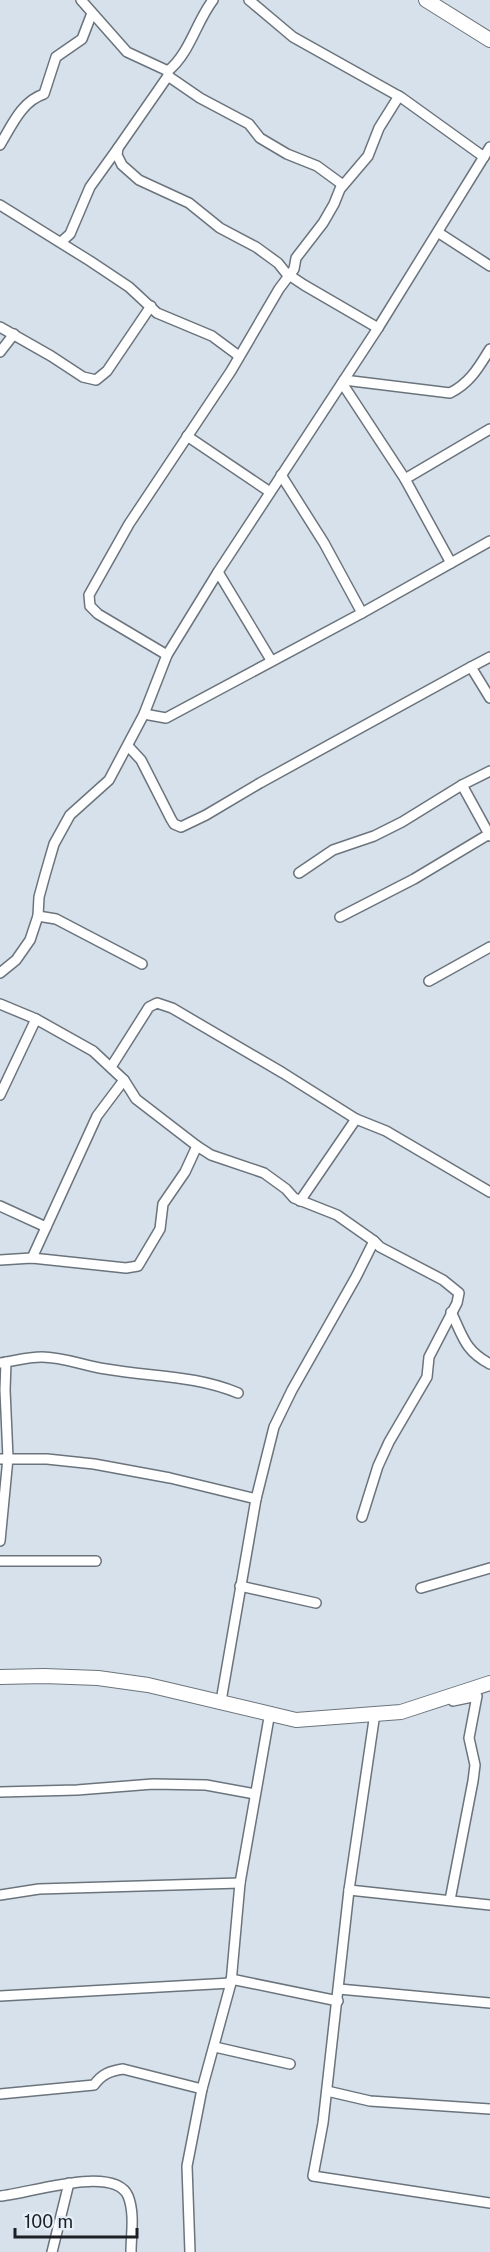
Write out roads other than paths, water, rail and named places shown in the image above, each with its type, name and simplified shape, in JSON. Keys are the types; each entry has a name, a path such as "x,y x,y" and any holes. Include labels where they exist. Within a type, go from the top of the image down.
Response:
{"street":[{"path":"81,0 127,52 168,74 200,98 249,124 260,138 287,154 317,166 343,185"},
{"path":"61,242 70,234 90,187 176,64 213,0"},
{"path":"249,0 293,37 399,96 484,157"},
{"path":"426,0 490,40"},
{"path":"0,145 23,108 32,98 44,94 56,57 81,39 92,13"},
{"path":"167,655 98,614 90,606 89,595 129,524 294,269 297,258 323,223 343,185 368,156 379,128 399,96"},
{"path":"0,973 16,960 30,940 38,916 39,897 54,844 70,815 109,780 144,714 167,655 218,572 439,233 490,147"},
{"path":"118,148 117,155 122,165 140,180 189,203 220,228 256,247 290,275 378,328"},
{"path":"0,205 129,287 158,312 212,336 239,356"},
{"path":"439,233 490,266"},
{"path":"0,327 83,377 96,380 107,371 151,306"},
{"path":"0,352 14,334"},
{"path":"343,382 450,393 464,386 474,375 490,349"},
{"path":"343,382 405,479 451,563"},
{"path":"405,479 490,429"},
{"path":"187,436 270,492"},
{"path":"281,476 324,543 362,613"},
{"path":"144,714 166,718 362,613 490,541"},
{"path":"218,572 271,660"},
{"path":"128,746 141,760 174,824 181,827 490,657"},
{"path":"471,667 490,698"},
{"path":"299,873 333,850 374,836 402,822 462,785 490,771"},
{"path":"340,917 414,879 490,835 462,785"},
{"path":"38,916 56,919 142,964"},
{"path":"429,981 490,947"},
{"path":"111,1067 149,1007 157,1003 172,1008 356,1119 386,1131 490,1192"},
{"path":"0,1004 36,1019 93,1051 124,1080 136,1098 211,1155 264,1173 300,1201 331,1212 374,1240 380,1247 443,1280 459,1293 457,1304 429,1357 427,1377 389,1442 378,1466 362,1517"},
{"path":"0,1095 36,1019"},
{"path":"32,1258 97,1116 124,1080"},
{"path":"300,1201 356,1119"},
{"path":"0,1260 32,1258 126,1268 138,1266 160,1229 163,1204 185,1172 198,1146"},
{"path":"0,1206 46,1227"},
{"path":"221,1701 256,1499 274,1427 374,1240"},
{"path":"451,1312 465,1344 480,1359 490,1364"},
{"path":"0,1541 4,1458 3,1362 25,1358 58,1359 106,1369 186,1378 238,1393"},
{"path":"4,1458 47,1459 94,1464 170,1478 256,1499"},
{"path":"0,1561 96,1560"},
{"path":"421,1588 490,1568"},
{"path":"240,1586 315,1603"},
{"path":"0,1677 98,1678 148,1685 270,1712 296,1720 401,1712 477,1696 469,1738 475,1765 473,1781 450,1900"},
{"path":"401,1712 490,1683"},
{"path":"190,2252 187,2166 202,2089 231,1981 240,1883 270,1712"},
{"path":"375,1713 349,1890 327,2091 313,2176 490,2203"},
{"path":"0,1792 77,1790 153,1784 206,1785 255,1794"},
{"path":"0,1894 39,1889 240,1883"},
{"path":"349,1890 490,1905"},
{"path":"0,1996 231,1981 338,2001"},
{"path":"339,1989 490,2003"},
{"path":"215,2047 290,2064"},
{"path":"0,2094 94,2085 100,2077 111,2071 123,2069 202,2089"},
{"path":"327,2091 370,2101 490,2109"},
{"path":"0,2196 69,2183 101,2180 118,2186 128,2194 132,2209 131,2252"},
{"path":"52,2252 69,2183"}]}
